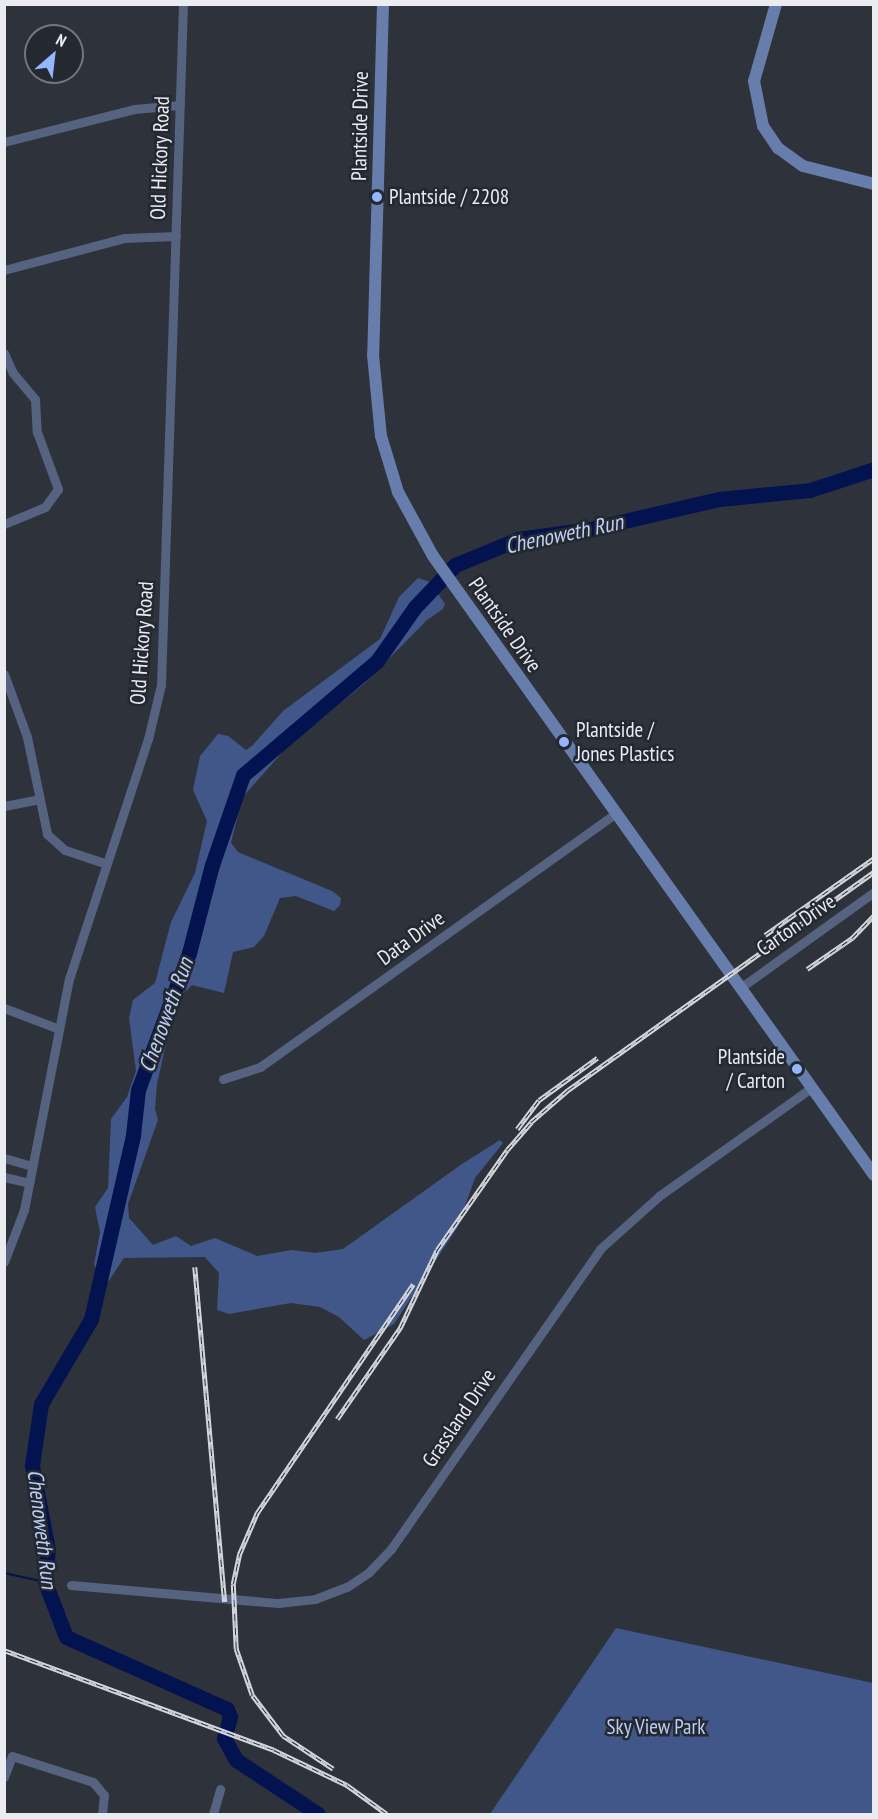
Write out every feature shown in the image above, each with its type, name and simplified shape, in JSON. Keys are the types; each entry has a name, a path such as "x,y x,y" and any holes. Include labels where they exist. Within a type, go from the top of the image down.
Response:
{"street":[{"name":"Old Hickory Road","path":"4,1262 21,1223 69,979 148,739 161,685 183,4"},
{"name":"Plantside Drive","path":"382,4 373,330 375,397 395,483 433,556 462,598 873,1175"},
{"path":"776,4 754,81 763,126 778,148 803,166 873,184"},
{"path":"4,142 134,109 180,105"},
{"path":"4,270 124,238 176,236"},
{"path":"4,353 14,373 35,399 37,432 57,483 54,498 45,507 4,524"},
{"path":"4,674 22,718 47,834 54,843 107,864"},
{"path":"4,806 39,799"},
{"name":"Data Drive","path":"223,1079 260,1068 615,814"},
{"name":"Carton Drive","path":"740,988 873,892"},
{"path":"4,1008 59,1029"},
{"name":"Grassland Drive","path":"71,1585 278,1603 315,1599 347,1587 369,1572 391,1549 600,1249 659,1196 811,1088"},
{"path":"4,1158 32,1166"},
{"path":"4,1177 29,1183"},
{"path":"4,1777 10,1757 93,1782 104,1795 102,1815"},
{"path":"213,1815 220,1789"}],"green space":[{"path":"418,578 430,582 445,604 443,609 427,620 365,683 286,748 242,798 231,843 238,852 332,891 341,898 340,905 334,911 296,896 280,898 264,936 254,947 233,952 224,993 192,985 182,995 173,1013 157,1084 155,1109 158,1120 128,1204 129,1218 153,1245 176,1236 191,1246 215,1238 257,1256 292,1250 315,1253 343,1249 462,1164 500,1140 503,1143 475,1178 457,1228 394,1324 364,1340 339,1317 320,1307 291,1303 229,1314 217,1310 219,1273 205,1257 124,1258 108,1282 94,1265 100,1232 95,1207 108,1188 111,1119 127,1097 136,1071 129,1018 133,1000 155,983 171,922 195,873 207,821 193,790 200,756 218,734 228,736 246,750 253,745 283,711 380,639 399,597"},
{"name":"Sky View Park","path":"616,1628 873,1683 873,1814 490,1814"}],"waterway":[{"name":"Chenoweth Run","path":"318,1814 236,1760 224,1738 230,1717 227,1709 66,1637 45,1582 48,1550 32,1465 41,1404 91,1319 133,1135 138,1090 189,953 212,865 243,775 377,661 415,607 455,565 518,539 590,529 719,499 810,490 874,469"},
{"path":"4,1573 45,1582"}],"railway":[{"path":"765,935 874,858"},
{"path":"337,1419 400,1328 437,1250 507,1150 531,1122 568,1090 874,872"},
{"path":"807,969 852,938 874,915"},
{"path":"517,1129 539,1100 597,1058"},
{"path":"195,1267 225,1602"},
{"path":"333,1769 283,1736 252,1695 236,1649 233,1584 239,1555 257,1513 413,1284"},
{"path":"4,1650 274,1750 347,1785 387,1814"}],"place":[{"name":"Plantside / 2208","path":"377,197"},
{"name":"Plantside / Jones Plastics","path":"564,742"},
{"name":"Plantside / Carton","path":"797,1069"}]}
